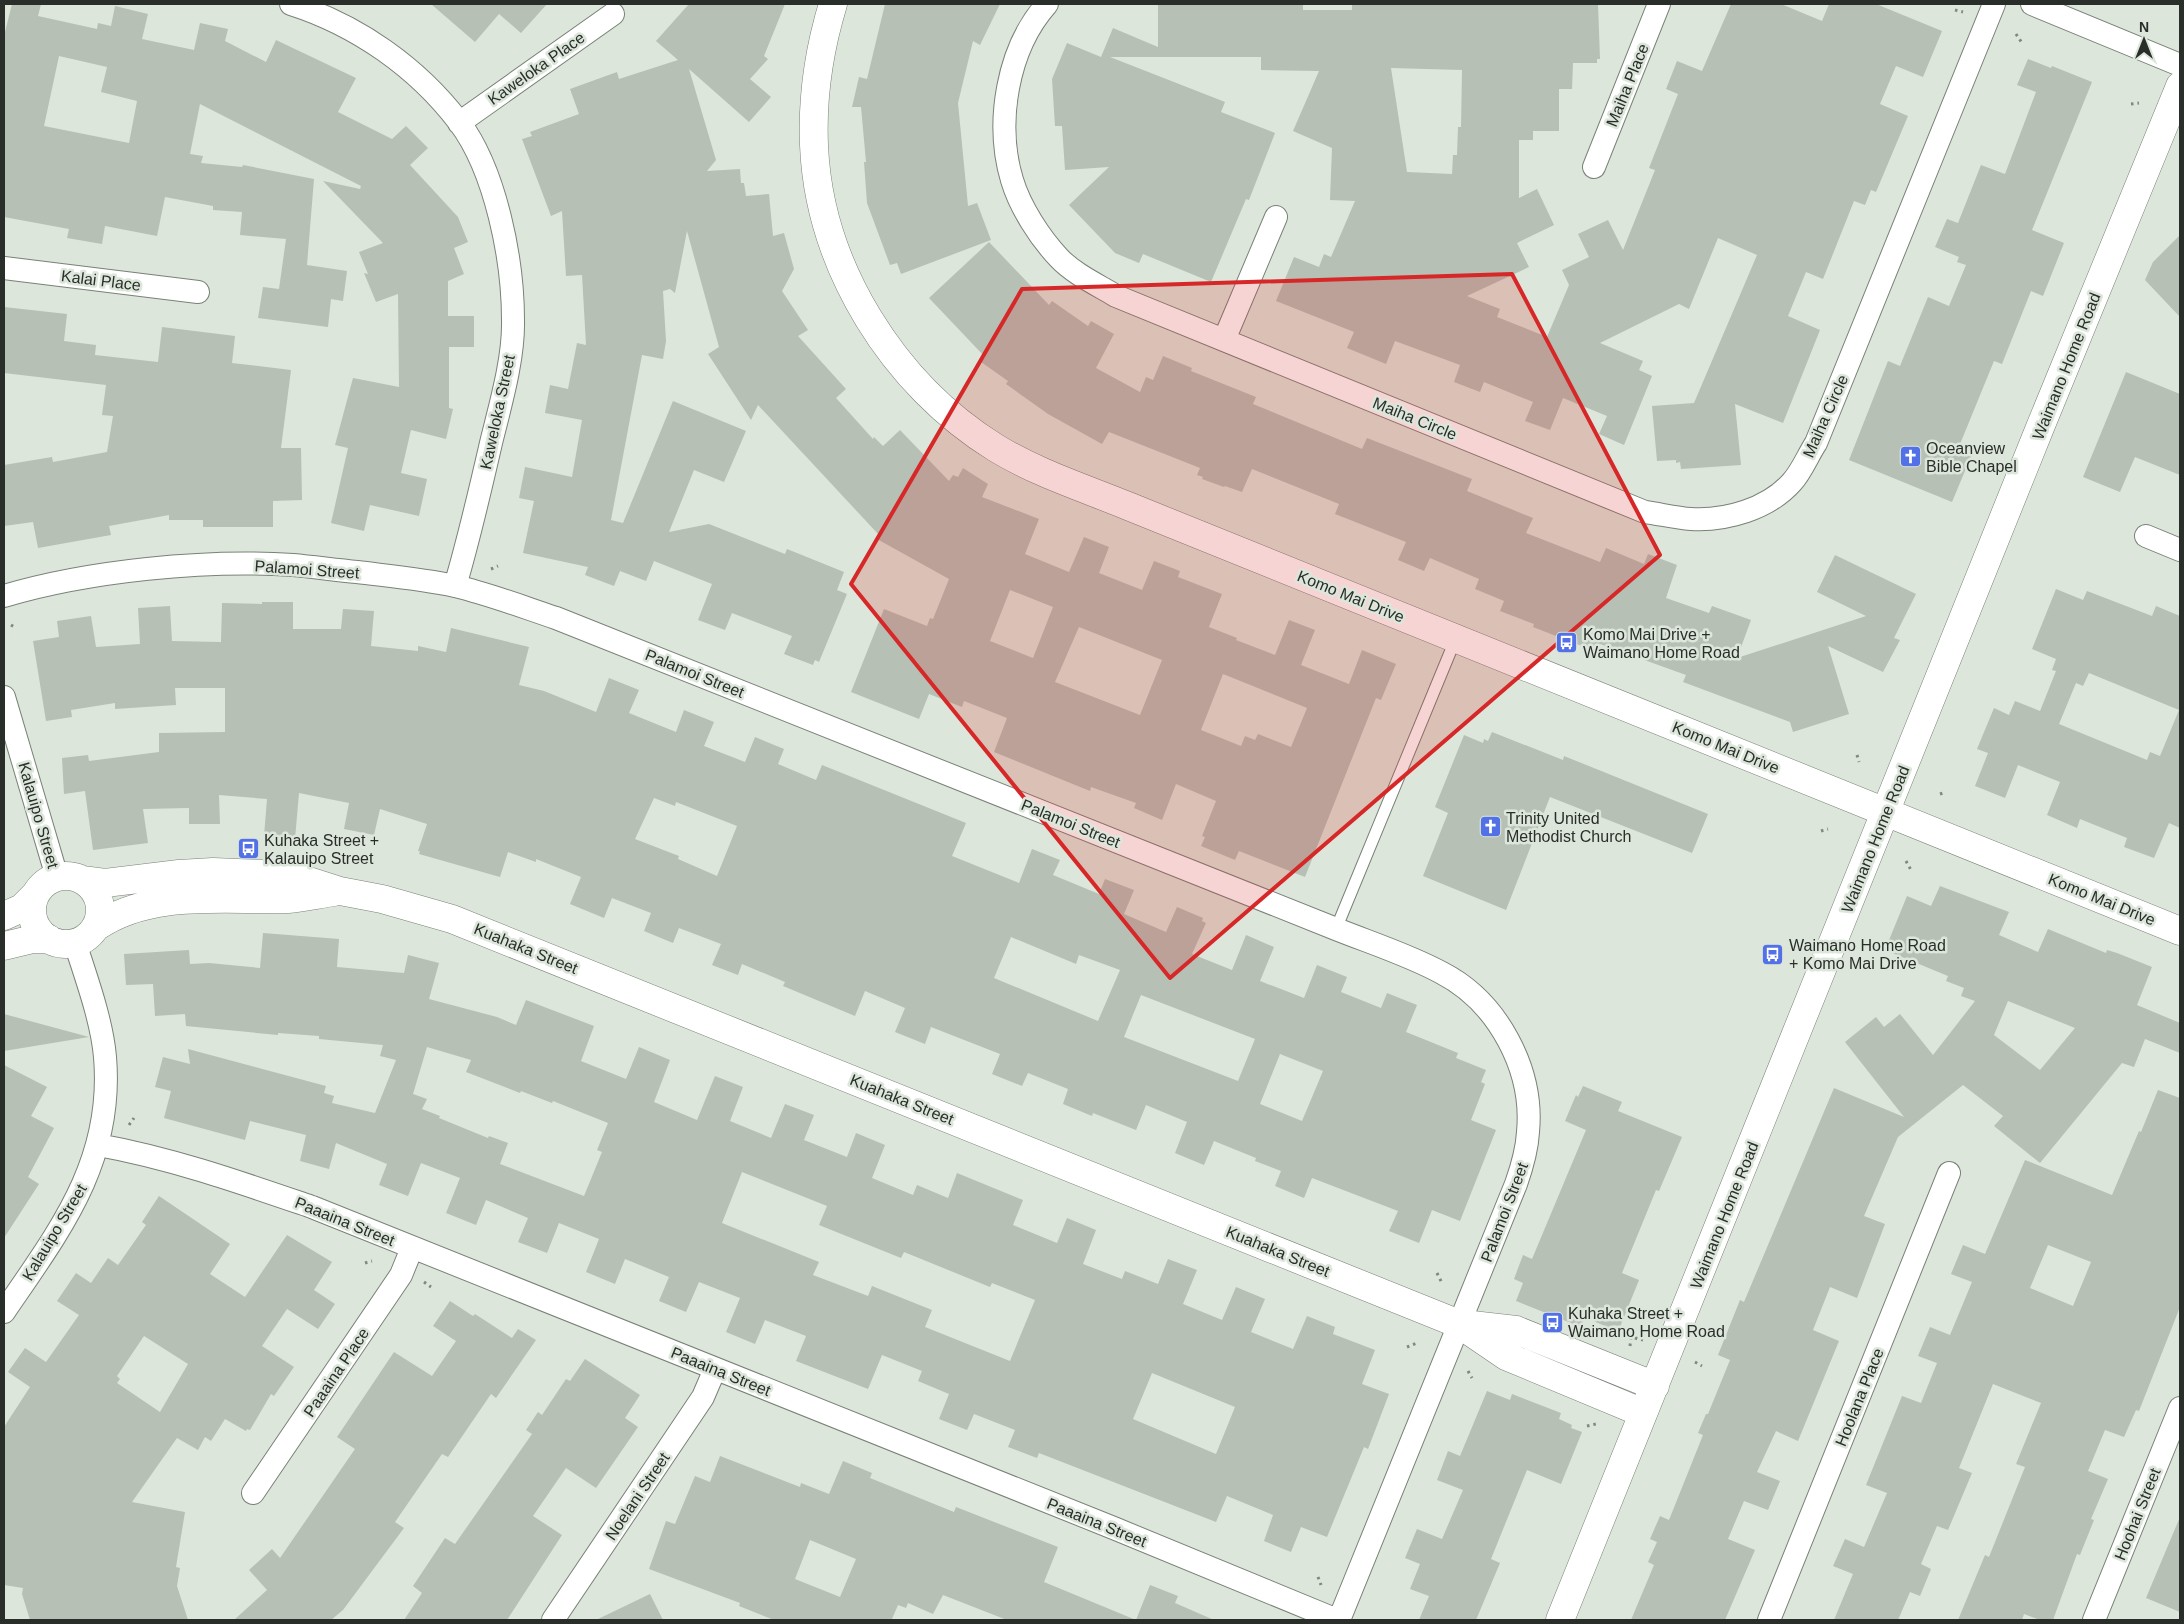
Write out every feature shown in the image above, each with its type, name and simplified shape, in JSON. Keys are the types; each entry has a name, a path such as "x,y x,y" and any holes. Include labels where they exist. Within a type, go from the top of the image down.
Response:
{"street":[{"name":"Kaweloka Street","path":"291,4 312,10 358,32 404,66 429,89 459,123 475,149 486,175 502,225 510,272 514,322 506,384 455,586"},
{"name":"Komo Mai Drive","path":"833,4 823,39 816,82 814,115 814,148 819,187 828,227 856,296 874,328 910,376 960,424 997,449 1037,469 2180,931"},
{"name":"Maiha Circle","path":"1048,4 1024,40 1013,68 1005,128 1012,180 1021,201 1037,228 1060,259 1116,296 1645,512 1691,519 1724,517 1750,510 1775,498 1793,481 1816,443 1994,4"},
{"name":"Maiha Place","path":"1594,167 1659,4"},
{"path":"2032,4 2180,64"},
{"name":"Kaweloka Place","path":"459,123 613,14"},
{"name":"Waimano Home Road","path":"1560,1620 2180,86"},
{"path":"1224,340 1276,218"},
{"name":"Kalai Place","path":"4,268 198,292"},
{"path":"2146,536 2180,550"},
{"name":"Palamoi Street","path":"4,596 125,572 190,566 292,565 377,574 455,586 556,618 1336,929 1442,973 1466,989 1495,1018 1510,1045 1522,1075 1528,1107 1525,1158 1338,1620"},
{"name":"Kalauipo Street","path":"4,697 69,878"},
{"name":"Kuahaka Street","path":"69,878 105,883 178,874 245,873 290,876 340,891 382,899 452,919 1459,1324 1506,1356 1643,1412"},
{"path":"4,916 22,908 44,883 69,878 92,889 98,900 100,914 73,936 39,931 33,920 32,906 36,894"},
{"name":"Kuahaka Street","path":"4,946 33,939 73,936 113,915 135,908 184,900 222,898 289,899 340,891"},
{"name":"Kalauipo Street","path":"4,1312 77,1200 98,1145 104,1120 106,1089 105,1055 87,978 73,936"},
{"name":"Paaaina Street","path":"98,1145 130,1151 219,1175 312,1206 412,1248 1116,1529 1338,1620"},
{"name":"Hoolana Place","path":"1769,1620 1949,1174"},
{"name":"Paaaina Place","path":"254,1493 401,1275 412,1248"},
{"name":"Kuahaka Street","path":"1459,1324 1516,1330 1655,1386"},
{"name":"Noelani Street","path":"553,1620 703,1397 715,1369"},
{"name":"Hoohai Street","path":"2094,1620 2180,1408"}],"lane":[{"path":"1336,929 1456,638"}],"path":[{"path":"1955,10 1963,12"},
{"path":"2016,34 2022,43"},
{"path":"2131,104 2140,103"},
{"path":"491,569 498,566"},
{"path":"11,625 16,628"},
{"path":"1857,754 1859,762"},
{"path":"1940,794 1946,792"},
{"path":"1821,831 1828,829"},
{"path":"1906,861 1911,870"},
{"path":"130,1125 134,1118"},
{"path":"365,1263 372,1261"},
{"path":"1437,1273 1442,1283"},
{"path":"424,1282 431,1287"},
{"path":"1629,1354 1631,1337 1644,1340"},
{"path":"1408,1347 1417,1343"},
{"path":"1695,1362 1702,1366"},
{"path":"1467,1370 1472,1378"},
{"path":"1318,1577 1321,1584"}],"highlighted area":[{"path":"1512,274 1660,555 1170,978 851,584 1022,289"}],"building":[{"path":"12,4 41,4 38,16 97,29 98,23 111,26 115,6 148,14 142,39 194,50 200,23 228,29 225,41 266,62 276,40 356,78 338,112 392,139 406,126 428,148 410,165 458,217 468,242 454,248 464,274 448,281 448,316 474,316 474,347 449,347 449,408 453,409 446,439 411,430 401,473 427,479 419,516 370,505 364,531 331,523 348,448 335,445 353,378 399,387 398,294 376,302 364,273 368,274 359,252 383,243 323,181 360,189 361,186 200,104 190,154 203,156 201,163 242,167 243,165 314,179 307,265 347,271 343,301 331,299 328,327 258,318 263,287 279,289 286,239 240,235 242,212 213,210 213,206 165,197 157,236 105,226 102,244 67,238 69,229 4,217 4,36","holes":["59,56 107,67 101,92 137,101 129,143 44,126"]},
{"path":"431,4 547,4 521,33 499,14 475,42"},
{"path":"689,4 785,4 764,56 768,59 750,79 771,97 749,122 689,69 716,160 707,171 740,169 741,183 744,183 746,196 769,194 773,236 784,233 794,269 782,291 808,330 798,336 846,389 836,398 873,439 874,437 883,446 900,430 949,481 953,475 958,477 963,468 988,484 982,497 1039,519 1025,554 1069,572 1084,537 1109,547 1099,573 1142,590 1154,561 1180,571 1178,577 1222,594 1209,627 1237,638 1236,640 1275,655 1289,620 1315,630 1301,665 1349,684 1362,650 1396,664 1381,700 1376,698 1305,877 1239,851 1235,860 1201,846 1205,837 1202,836 1216,801 1176,784 1162,820 1134,808 1136,803 1091,787 1090,791 994,752 1007,718 964,701 962,707 929,694 919,719 851,692 884,609 927,626 930,618 933,619 949,579 877,539 879,535 758,405 751,420 708,354 719,347 687,231 675,293 670,289 663,291 666,341 663,359 642,355 611,520 623,523 673,401 746,431 724,482 694,470 669,532 709,524 785,554 787,549 844,572 837,590 847,594 819,662 815,660 813,665 784,654 792,636 732,613 725,630 698,620 712,584 654,561 646,581 620,571 614,586 585,575 588,567 523,553 534,501 519,498 525,467 572,477 582,420 545,413 550,385 568,389 577,343 586,345 582,275 566,276 562,211 551,216 522,139 532,136 530,132 579,114 570,89 617,72 619,79 678,60 656,41","holes":["1010,590 1053,607 1033,658 990,641","1079,627 1162,660 1140,715 1055,682","1223,674 1307,708 1291,747 1258,734 1255,740 1245,736 1241,746 1201,730"]},
{"path":"885,4 1000,4 980,45 973,41 958,103 968,206 977,203 991,240 901,274 897,263 890,265 867,203 864,162 866,162 861,107 852,107 859,77 867,79"},
{"path":"1158,4 1303,4 1303,10 1352,10 1352,4 1598,4 1600,59 1597,59 1597,63 1573,63 1572,89 1559,89 1559,131 1533,131 1533,140 1519,140 1519,198 1537,189 1554,225 1517,243 1529,267 1467,296 1500,309 1497,317 1547,337 1569,285 1562,270 1589,257 1578,234 1608,220 1623,250 1655,170 1649,168 1678,94 1666,89 1677,61 1702,71 1731,4 1781,4 1822,21 1829,4 1876,4 1942,31 1923,77 1896,66 1880,104 1908,116 1876,192 1871,190 1865,205 1854,201 1823,279 1806,272 1788,316 1820,330 1783,423 1735,404 1741,465 1681,469 1680,462 1676,463 1676,460 1657,461 1652,406 1694,403 1757,255 1718,238 1689,309 1679,304 1600,343 1643,361 1639,370 1652,376 1624,445 1599,434 1607,416 1563,398 1550,430 1525,421 1533,402 1484,382 1480,392 1454,382 1460,365 1395,341 1386,364 1347,348 1354,332 1276,301 1294,257 1319,267 1324,254 1331,257 1355,201 1330,200 1332,148 1293,131 1319,71 1261,70 1261,57 1110,57 1225,102 1221,112 1275,133 1249,200 1246,199 1211,282 1143,254 1139,263 1115,253 1069,205 1109,167 1065,170 1062,126 1055,126 1052,79 1067,43 1101,57 1113,28 1158,47","holes":["1391,68 1462,70 1461,127 1458,127 1457,155 1453,155 1452,174 1407,172"]},
{"path":"2028,59 2051,68 2052,66 2092,82 2032,230 2064,243 2043,296 2031,291 2002,364 1994,361 1958,449 1972,454 1952,502 1849,460 1888,361 1900,366 1928,297 1949,306 1966,265 1957,262 1959,257 1935,247 1947,219 1958,223 1981,165 2005,174 2036,92 2017,85"},
{"path":"2180,235 2180,317 2145,280 2153,262"},
{"path":"989,242 1049,305 1052,301 1088,326 1091,321 1114,334 1096,368 1140,392 1146,377 1153,380 1163,356 1192,368 1191,371 1256,397 1253,404 1362,449 1367,438 1472,479 1467,491 1533,518 1526,533 1600,562 1606,548 1644,564 1648,554 1677,565 1666,598 1709,613 1712,606 1751,620 1737,658 1866,616 1817,592 1835,555 1916,594 1894,638 1900,640 1883,672 1828,646 1849,714 1793,732 1790,722 1683,682 1686,675 1600,644 1597,652 1533,627 1534,624 1500,611 1504,601 1475,589 1479,579 1430,558 1424,571 1398,560 1406,542 1335,514 1339,504 1252,469 1242,492 1224,487 1202,479 1203,477 1197,475 1200,468 1109,432 1102,444 1048,414 1006,384 1008,381 981,362 985,357 929,298"},
{"path":"4,307 67,314 64,341 96,345 95,355 158,362 162,327 235,336 232,363 291,370 281,448 301,448 302,500 273,501 273,527 203,527 203,520 169,520 169,515 109,526 111,535 38,548 33,522 4,526 4,465 52,457 53,462 107,452 113,416 102,415 106,385 4,373"},
{"path":"2126,372 2180,394 2180,475 2135,457 2120,492 2083,477"},
{"path":"2056,589 2083,600 2087,591 2152,616 2156,606 2180,616 2180,828 2169,823 2154,858 2124,847 2127,838 2080,819 2077,828 2047,815 2060,782 2018,765 2005,798 1975,786 1988,753 1977,749 1994,708 2009,715 2015,701 2040,711 2056,671 2052,670 2056,659 2032,649","holes":["2089,673 2179,710 2160,756 2150,752 2147,760 2059,724 2076,683 2083,686"]},
{"path":"262,602 293,602 293,629 341,629 343,609 374,611 371,646 418,651 418,646 446,652 451,628 529,647 519,685 544,691 596,712 609,678 639,690 629,713 676,732 684,710 714,722 704,746 745,762 755,737 784,749 778,764 816,780 822,765 966,823 952,856 1019,883 1032,849 1060,860 1053,875 1099,894 1105,879 1134,890 1124,914 1166,932 1177,907 1203,918 1202,921 1206,923 1192,954 1232,970 1246,935 1274,947 1260,981 1304,998 1317,965 1347,977 1341,992 1381,1008 1387,993 1417,1005 1406,1032 1458,1053 1456,1058 1486,1070 1481,1082 1485,1084 1471,1120 1496,1130 1460,1221 1432,1210 1419,1243 1389,1231 1398,1211 1312,1178 1304,1198 1275,1186 1281,1171 1255,1161 1256,1158 1214,1141 1204,1165 1175,1153 1187,1122 1146,1105 1136,1130 1093,1113 1092,1116 1063,1104 1068,1089 1028,1073 1022,1086 992,1074 1000,1054 931,1027 925,1044 895,1032 905,1008 865,991 855,1016 783,986 785,982 742,964 738,975 712,965 721,944 679,928 673,943 644,931 651,913 612,898 604,918 570,904 581,877 536,859 536,862 508,852 500,877 419,854 420,851 418,851 427,824 380,809 374,835 344,829 349,803 299,793 295,839 264,836 267,799 219,795 220,824 189,824 189,808 143,809 148,843 93,850 85,791 64,794 62,758 88,755 89,761 159,752 159,733 225,732 225,688 175,688 176,705 115,709 115,703 71,710 72,717 46,721 33,641 59,637 57,621 91,616 96,647 140,644 138,608 170,606 172,641 221,642 222,603 262,604","holes":["654,798 675,806 676,802 737,826 717,876 678,859 679,856 635,839","1011,937 1076,964 1079,955 1120,970 1098,1021 994,978","1141,995 1255,1039 1238,1081 1124,1037","1280,1054 1323,1071 1302,1121 1260,1104"]},
{"name":"Trinity United Methodist Church","path":"1492,732 1563,760 1564,756 1708,814 1692,853 1550,797 1506,910 1423,876 1448,813 1435,807 1464,735 1483,743 1484,739 1488,741"},
{"path":"1940,886 2009,912 1999,935 2038,952 2048,929 2106,953 2107,950 2117,953 2152,967 2137,1005 2180,1023 2180,1053 2145,1039 2134,1067 2122,1063 2040,1163 1994,1126 2003,1116 1963,1085 1898,1137 1864,1216 1885,1224 1857,1298 1830,1287 1813,1330 1839,1341 1798,1441 1776,1431 1757,1472 1780,1481 1768,1510 1744,1501 1728,1539 1755,1550 1725,1620 1631,1620 1654,1565 1648,1562 1657,1542 1650,1539 1660,1516 1669,1520 1703,1435 1698,1433 1706,1414 1708,1414 1730,1360 1718,1355 1740,1300 1744,1302 1834,1088 1904,1117 1845,1042 1876,1017 1884,1027 1900,1014 1933,1055 1975,1001 1961,996 1964,988 1946,981 1948,976 1885,950 1907,896 1931,906","holes":["2008,1001 2075,1028 2040,1070 1994,1035"]},
{"path":"263,933 339,939 337,967 404,973 408,955 439,963 429,999 497,1017 516,1025 526,1000 594,1026 581,1061 626,1079 639,1047 670,1060 654,1102 697,1120 715,1076 743,1087 730,1121 771,1138 785,1104 814,1115 804,1140 847,1157 856,1133 885,1145 872,1178 913,1195 917,1185 948,1198 957,1173 1023,1200 1013,1225 1057,1243 1067,1218 1096,1230 1083,1264 1122,1279 1125,1271 1158,1284 1168,1259 1197,1270 1183,1304 1222,1320 1236,1287 1265,1299 1251,1332 1293,1349 1307,1316 1335,1327 1333,1334 1375,1350 1362,1384 1389,1394 1368,1449 1364,1447 1327,1537 1301,1527 1291,1552 1264,1541 1273,1515 1227,1496 1216,1522 1039,1453 1037,1458 1008,1447 1015,1430 974,1414 967,1430 939,1419 949,1394 918,1381 922,1371 882,1355 868,1389 796,1361 806,1336 765,1320 755,1344 726,1332 740,1298 699,1282 686,1312 659,1301 669,1277 625,1259 615,1284 586,1272 599,1239 559,1223 547,1253 518,1242 528,1218 486,1200 476,1225 446,1213 460,1178 421,1163 408,1196 379,1185 387,1164 336,1143 329,1169 300,1161 306,1135 250,1121 245,1140 164,1118 171,1091 155,1087 163,1057 190,1064 188,1049 326,1086 324,1093 334,1096 332,1103 375,1113 396,1060 380,1056 383,1045 319,1039 319,1036 278,1033 278,1035 186,1026 185,1014 155,1016 153,984 126,985 124,954 189,950 190,964 209,963 260,968","holes":["427,1047 471,1060 466,1072 520,1093 521,1091 552,1103 553,1101 608,1123 597,1150 602,1152 584,1196 500,1164 508,1143 489,1136 488,1138 422,1109 427,1099 413,1094","742,1172 827,1206 819,1225 901,1258 904,1252 990,1287 992,1283 1035,1300 1010,1361 925,1327 932,1310 872,1286 868,1296 813,1275 819,1262 722,1223","1152,1373 1235,1407 1216,1454 1133,1419"]},
{"path":"4,1014 89,1037 4,1051"},
{"path":"4,1065 47,1087 31,1116 54,1128 28,1177 39,1184 4,1238"},
{"path":"1583,1086 1622,1102 1618,1111 1682,1137 1659,1191 1656,1190 1622,1273 1639,1280 1620,1327 1614,1325 1612,1329 1584,1317 1581,1327 1516,1301 1523,1283 1514,1279 1523,1255 1532,1259 1586,1130 1565,1121 1576,1095 1578,1097"},
{"path":"2158,1090 2180,1098 2180,1307 2139,1411 2136,1410 2124,1437 2105,1430 2088,1471 2108,1479 2091,1519 2094,1520 2080,1555 2077,1554 2053,1620 2040,1620 2024,1614 2022,1620 1958,1620 1985,1555 1989,1557 2025,1467 2016,1464 2041,1403 1993,1384 1959,1468 1972,1473 1948,1530 1937,1526 1921,1564 1931,1569 1920,1596 1910,1592 1898,1620 1834,1620 1853,1574 1833,1566 1845,1539 1864,1547 1887,1493 1866,1485 1902,1396 1921,1403 1937,1363 1918,1356 1930,1327 1950,1335 1972,1282 1951,1274 1963,1245 1985,1254 2025,1160 2112,1195 2139,1131 2141,1132","holes":["2048,1245 2091,1262 2073,1306 2030,1288"]},
{"path":"159,1196 230,1244 210,1274 245,1297 287,1235 332,1262 314,1290 335,1304 318,1329 287,1309 262,1346 294,1367 274,1396 271,1394 250,1430 247,1429 246,1431 225,1419 211,1441 205,1437 198,1450 177,1438 132,1502 185,1512 176,1567 180,1568 177,1586 188,1620 30,1620 22,1594 23,1588 4,1585 4,1427 30,1387 8,1372 25,1348 46,1362 79,1315 57,1301 76,1273 91,1283 108,1258 118,1265 146,1225 142,1222","holes":["144,1336 188,1364 160,1412 117,1383 120,1379 117,1376"]},
{"path":"450,1301 473,1316 475,1314 512,1338 518,1329 536,1340 496,1398 491,1394 448,1457 442,1454 395,1522 404,1528 343,1610 331,1620 234,1620 267,1590 249,1570 272,1549 280,1558 355,1449 337,1437 394,1352 432,1376 456,1341 433,1326"},
{"path":"585,1359 640,1395 625,1418 638,1427 596,1488 566,1468 533,1516 562,1535 507,1620 404,1620 422,1593 413,1586 445,1538 455,1544 532,1434 526,1430 538,1412 542,1415 566,1379 570,1381"},
{"path":"1487,1391 1510,1400 1512,1394 1561,1413 1559,1419 1572,1425 1571,1428 1582,1432 1561,1484 1527,1470 1491,1559 1500,1563 1476,1620 1419,1620 1429,1596 1410,1589 1420,1564 1405,1558 1417,1529 1442,1539 1463,1490 1437,1480 1448,1451 1460,1456"},
{"path":"720,1456 800,1487 801,1483 829,1494 843,1461 872,1473 870,1478 954,1512 956,1507 1058,1547 1044,1582 1136,1620 1007,1620 943,1595 933,1614 908,1603 906,1608 898,1605 892,1619 894,1620 774,1620 739,1606 740,1603 649,1569 666,1521 675,1524 695,1476 710,1482","holes":["810,1540 856,1559 840,1597 795,1579"]},
{"path":"2180,1517 2180,1612 2146,1598"},
{"path":"1150,1585 1178,1596 1175,1603 1214,1620 1136,1620"},
{"path":"650,1594 663,1620 596,1620"}],"place":[{"name":"Oceanview Bible Chapel","path":"1910,457"},
{"name":"Komo Mai Drive + Waimano Home Road","path":"1567,643"},
{"name":"Trinity United Methodist Church","path":"1490,827"},
{"name":"Kuhaka Street + Kalauipo Street","path":"248,849"},
{"name":"Waimano Home Road + Komo Mai Drive","path":"1773,954"},
{"name":"Kuhaka Street + Waimano Home Road","path":"1552,1322"}]}
